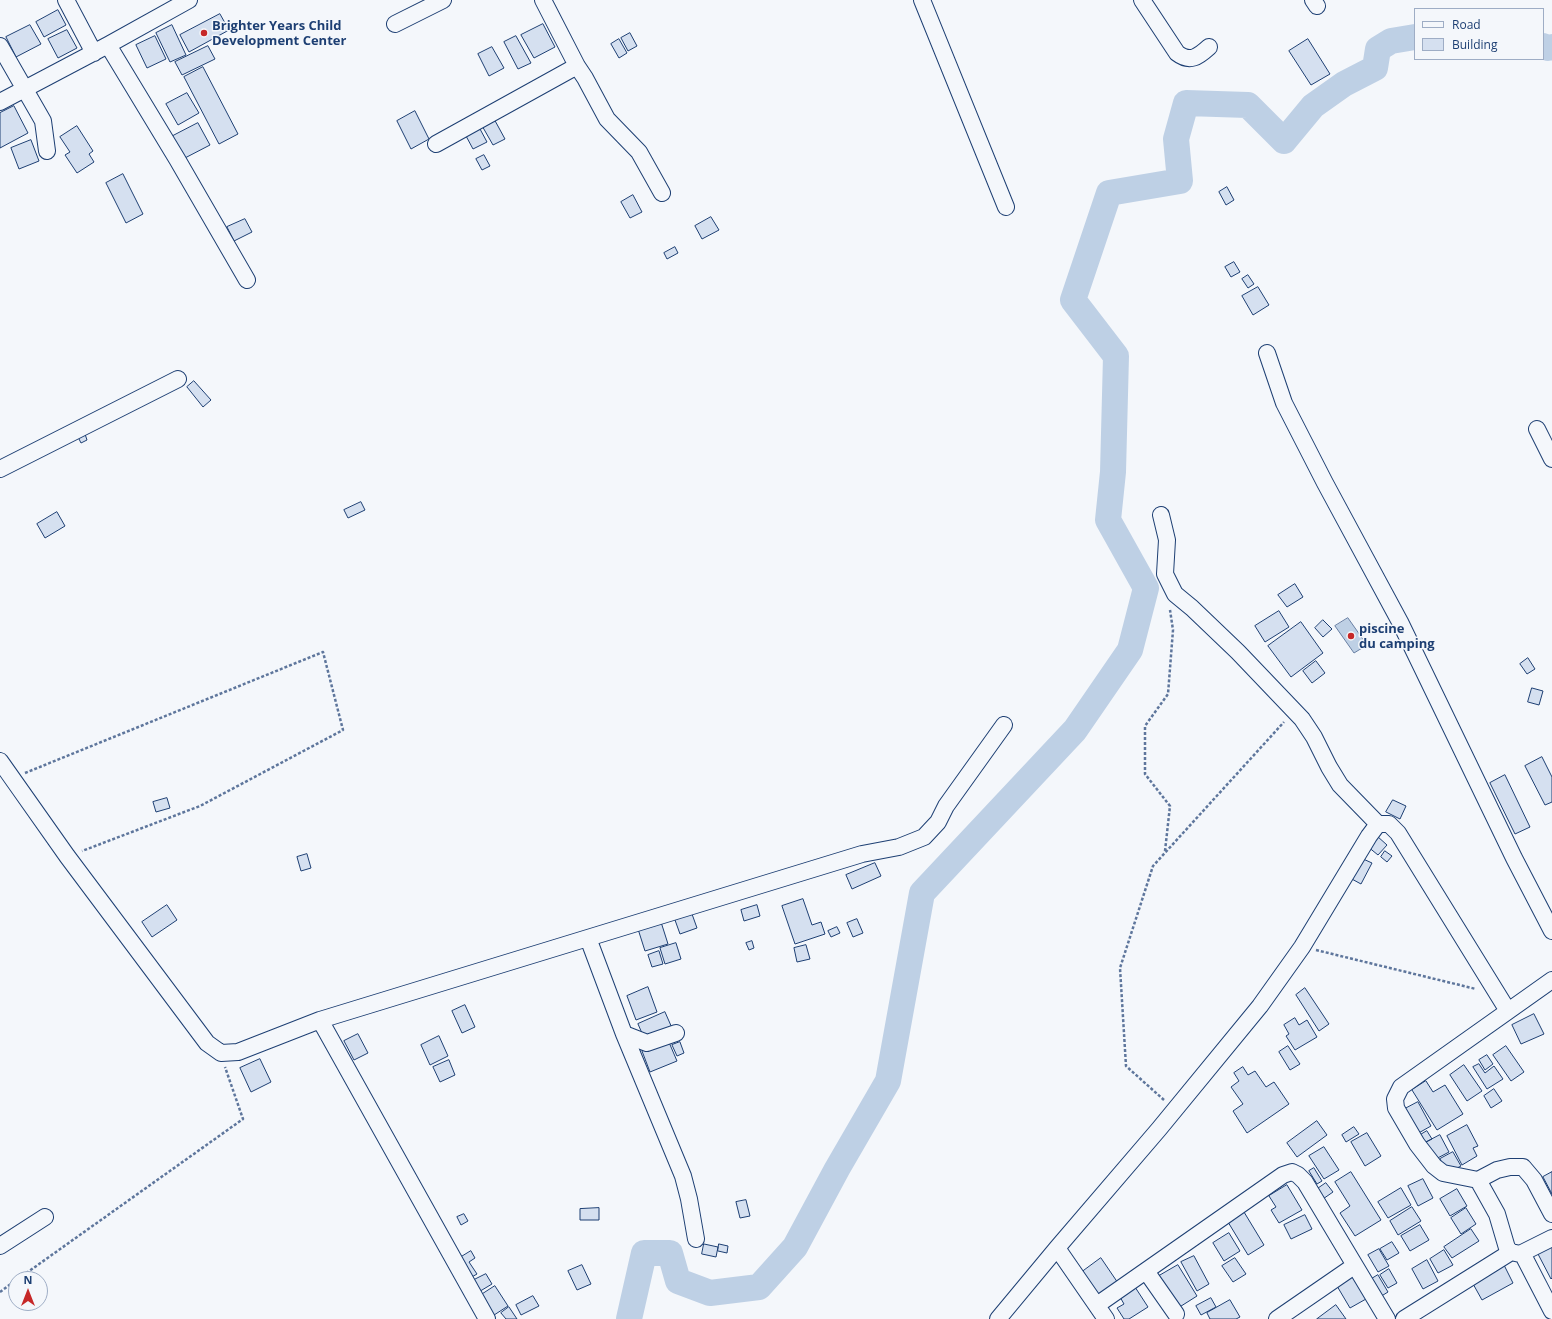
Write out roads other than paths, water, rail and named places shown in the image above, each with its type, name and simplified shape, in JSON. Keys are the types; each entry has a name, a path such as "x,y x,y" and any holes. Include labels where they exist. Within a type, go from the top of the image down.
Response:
{"street":[{"path":"66,0 177,159 247,280"},
{"path":"0,102 101,49 165,6 189,0"},
{"path":"395,24 443,0"},
{"path":"543,0 577,66 607,119 639,152 662,193"},
{"path":"922,0 1006,207"},
{"path":"1142,0 1177,53 1183,57 1191,58 1199,56 1209,47"},
{"path":"0,46 43,121 47,151"},
{"path":"436,144 577,66"},
{"path":"1267,353 1287,408 1325,483 1400,622 1514,858 1552,931"},
{"path":"0,469 178,379"},
{"path":"1537,430 1552,459"},
{"path":"1161,515 1167,540 1165,574 1175,594 1192,608 1238,652 1295,711 1310,731 1340,785 1378,824"},
{"path":"0,761 67,856 207,1044 221,1053 238,1052 320,1020 862,854 899,846 924,837 938,822 950,801 1004,725"},
{"path":"998,1319 1260,1006 1302,947 1368,836 1378,824 1389,824 1398,833 1508,1011"},
{"path":"588,938 624,1034 683,1176 696,1239"},
{"path":"1552,980 1401,1087 1395,1099 1396,1108 1417,1144 1434,1166 1443,1173 1478,1180 1497,1170 1510,1167 1523,1167 1534,1180 1552,1214"},
{"path":"320,1020 487,1319"},
{"path":"624,1034 647,1044 676,1033"},
{"path":"1097,1305 1283,1175 1292,1172 1298,1175 1305,1182 1387,1319"},
{"path":"1478,1180 1496,1214 1507,1248 1517,1253 1552,1310"},
{"path":"3,1239 45,1217"},
{"path":"1404,1319 1517,1253 1552,1238"},
{"path":"1057,1248 1106,1319"},
{"path":"1277,1319 1354,1266"},
{"path":"1146,1271 1176,1314"}],"water":[{"name":"piscine du camping","path":"1348,618 1367,645 1354,653 1335,626"}],"waterway":[{"path":"629,1319 644,1253 670,1253 678,1281 710,1293 759,1287 795,1247 837,1169 888,1081 922,893 1075,730 1130,650 1146,588 1108,520 1113,472 1116,356 1073,300 1109,193 1180,181 1176,139 1186,103 1248,105 1284,141 1313,106 1344,84 1375,68 1378,49 1391,41 1414,37"},
{"path":"1544,46 1548,48 1552,47"}],"place":[{"name":"Brighter Years Child Development Center","path":"204,33"},
{"name":"piscine du camping","path":"1351,636"}]}
